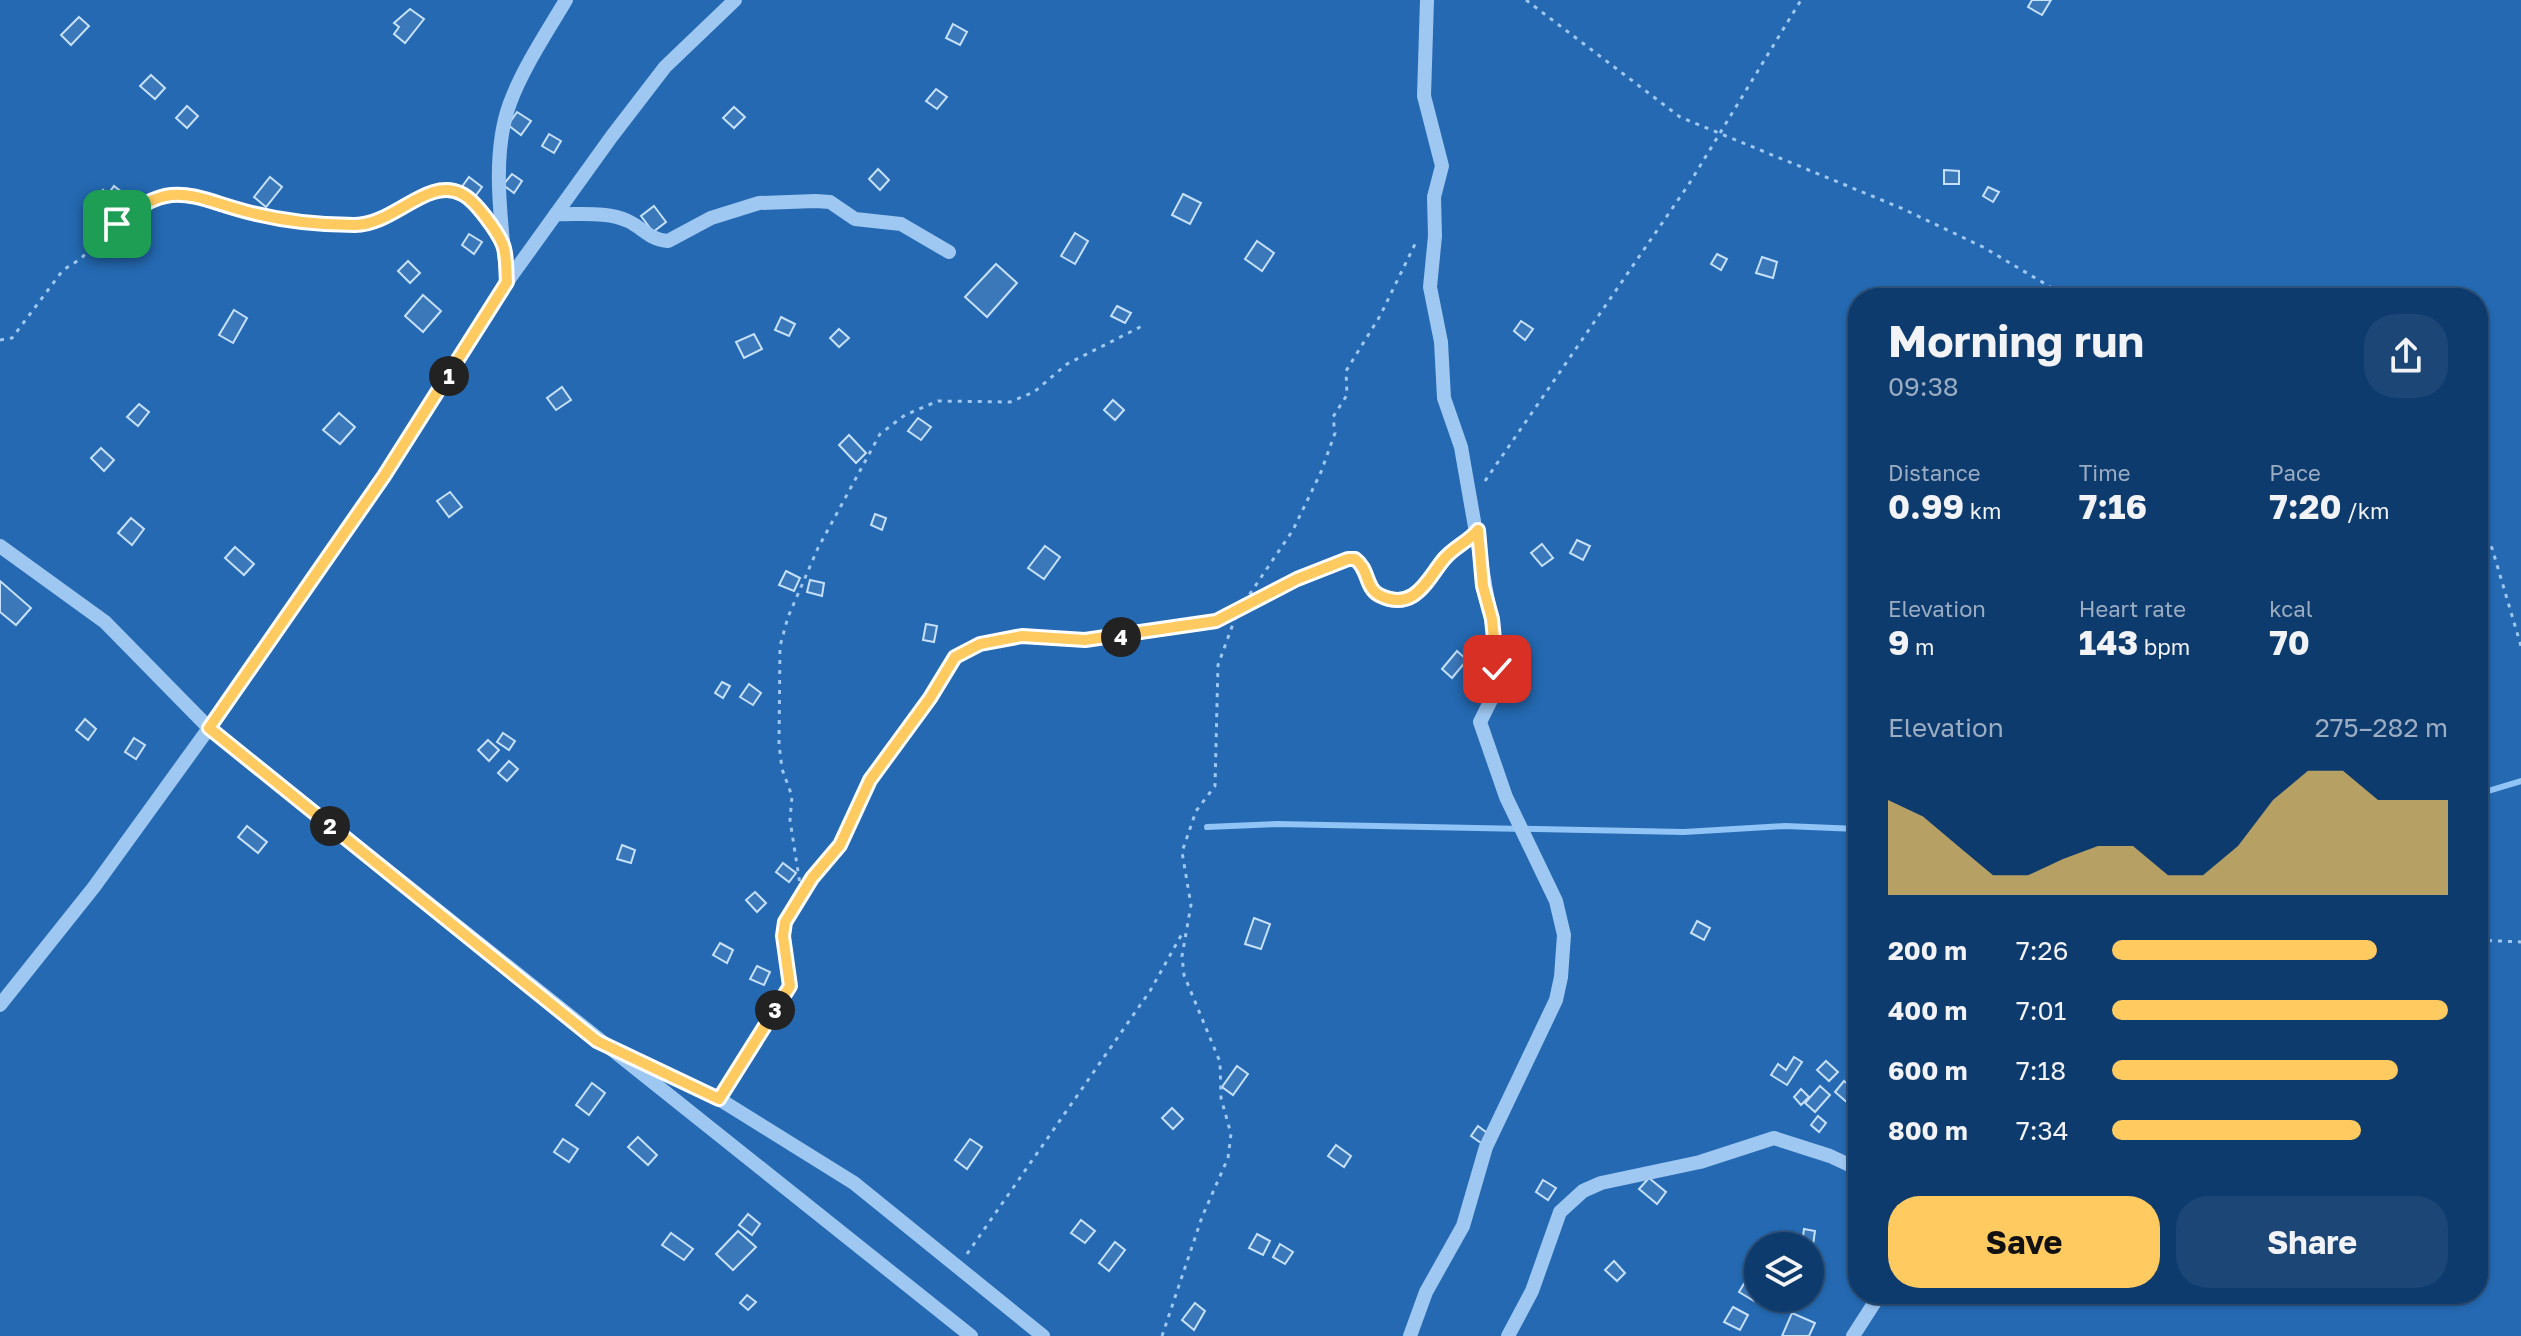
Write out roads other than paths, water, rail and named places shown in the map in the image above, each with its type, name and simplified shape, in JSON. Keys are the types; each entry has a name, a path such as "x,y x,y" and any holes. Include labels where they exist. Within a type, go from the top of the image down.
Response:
{"street":[{"path":"507,282 500,179 505,123 510,101 566,0"},
{"path":"0,1005 94,887 209,728 384,476 507,282 556,214 665,67 735,0"},
{"path":"1410,1336 1426,1292 1463,1226 1486,1147 1556,1000 1564,935 1556,901 1506,797 1480,722 1495,692 1497,669 1492,619 1483,586 1478,530 1461,447 1444,398 1439,365 1441,342 1430,287 1434,197 1442,166 1424,96 1427,0"},
{"path":"556,214 618,217 631,222 647,235 668,241 711,218 759,203 830,202 855,219 901,224 949,252"},
{"path":"0,546 105,622 209,728 597,1041 971,1336"},
{"path":"597,1041 719,1099 854,1183 1043,1336"},
{"path":"1508,1336 1528,1300 1560,1212 1583,1191 1601,1183 1700,1162 1774,1138 1802,1145 1848,1165"},
{"path":"1853,1336 1874,1304"}],"waterway":[{"path":"2488,791 2521,781"},
{"path":"1207,827 1277,824 1684,832 1785,826 1848,829"}]}
